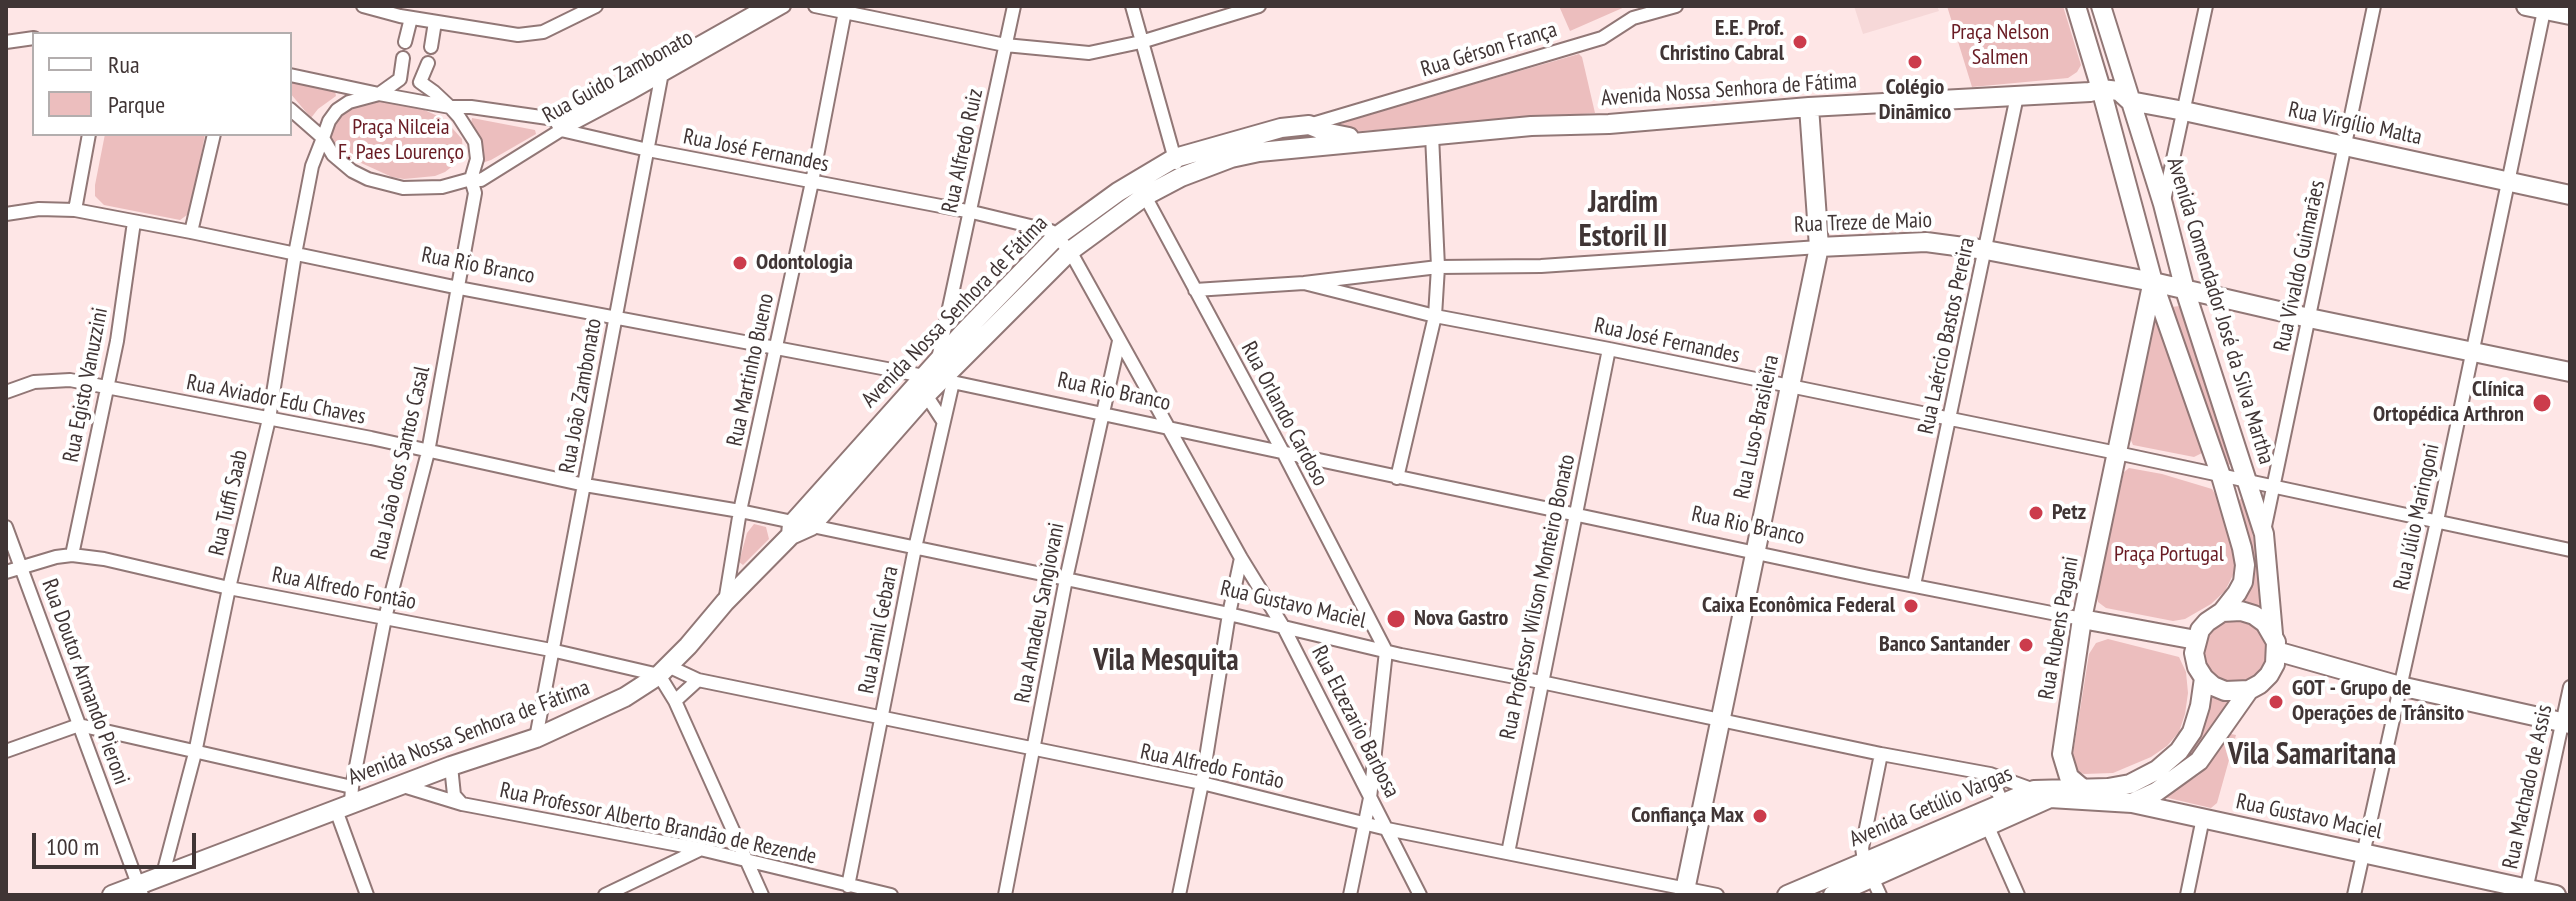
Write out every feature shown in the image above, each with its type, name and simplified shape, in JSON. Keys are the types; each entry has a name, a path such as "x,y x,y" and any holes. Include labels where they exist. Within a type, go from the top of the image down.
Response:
{"street":[{"path":"363,6 435,22 518,35 543,32 596,6"},
{"name":"Rua Guido Zambonato","path":"471,179 481,180 558,125 662,76 744,24 765,6"},
{"name":"Rua Guido Zambonato","path":"627,90 664,62 784,6"},
{"path":"815,6 846,9 1005,45 1089,53 1141,42 1259,6"},
{"name":"Rua Alfredo Ruiz","path":"949,303 972,212 1014,6"},
{"path":"1132,6 1181,177"},
{"name":"Rua Gérson França","path":"1312,126 1602,38 1633,18 1676,6"},
{"path":"2076,6 2096,90 2107,109 2153,282 2221,476 2245,565 2243,582 2237,593 2222,612 2207,622 2196,640 2194,653 2197,667 2204,678 2225,691 2237,693 2249,690 2260,684 2275,664 2275,642 2265,623 2254,615 2241,611 2222,612"},
{"name":"Avenida Comendador José da Silva Martha","path":"2101,6 2163,204 2185,290 2264,534 2275,642"},
{"path":"2163,204 2206,6"},
{"name":"Rua Vivaldo Guimarães","path":"2264,534 2374,6"},
{"path":"2538,7 2570,15"},
{"name":"Rua Júlio Maringoni","path":"2354,895 2508,181 2538,7"},
{"name":"Rua Martinho Bueno","path":"725,602 740,511 812,182 846,9"},
{"path":"403,13 405,42"},
{"path":"431,47 435,22"},
{"path":"6,42 31,39"},
{"path":"400,79 403,58"},
{"name":"Rua João Zambonato","path":"536,738 664,62"},
{"path":"420,82 428,63"},
{"name":"Rua José Fernandes","path":"292,75 450,107 471,107 558,125 648,150 972,212 1051,231 1056,237"},
{"path":"292,111 323,138 333,155 352,171 382,183 403,188 442,187 471,179 477,159 475,142 450,107 420,82 400,79 379,94"},
{"name":"Avenida Nossa Senhora de Fátima","path":"112,895 140,890 163,874 346,800 400,785 536,738 625,697 664,671 725,602 926,395 948,381 1070,251 1145,196 1181,177 1231,158 1259,152 1432,135 1809,107 2096,90"},
{"name":"Rua Virgílio Malta","path":"2096,90 2119,91 2130,101 2570,195"},
{"name":"Rua José Fernandes","path":"323,138 337,110 349,102 379,94"},
{"name":"Rua Laércio Bastos Pereira","path":"1914,585 2017,96"},
{"path":"2107,109 2122,116 2130,101"},
{"name":"Rua Luso-Brasileira","path":"1685,891 1819,247 1809,107"},
{"path":"1311,147 1312,126"},
{"name":"Avenida Nossa Senhora de Fátima","path":"798,528 963,333 1056,237 1118,192 1175,158 1281,128 1312,126 1338,135 1372,141"},
{"path":"1397,478 1435,316 1438,267 1432,135"},
{"path":"75,210 89,136"},
{"path":"191,232 214,136"},
{"name":"Rua Tuffi Saab","path":"163,874 195,753 229,588 269,419 295,254 312,166 323,138"},
{"name":"Rua João dos Santos Casal","path":"346,800 385,618 428,452 475,193 471,179"},
{"name":"Rua Orlando Cardoso","path":"1145,196 1386,651"},
{"name":"Rua Rio Branco","path":"6,214 39,209 75,210 191,232 459,288 924,376 1397,478 2082,619"},
{"name":"Rua Egisto Vanuzzini","path":"72,555 117,341 134,222"},
{"name":"Rua Elzezario Barbosa","path":"1056,237 1070,251 1241,558 1284,628 1420,895"},
{"name":"Rua Treze de Maio","path":"1195,290 1304,283 1438,267 1541,266 1926,242 1986,250 2153,282 2570,372"},
{"path":"1353,294 1357,277"},
{"name":"Rua Rubens Pagani","path":"2082,788 2069,777 2062,754 2082,619 2153,282"},
{"name":"Rua José Fernandes","path":"1304,283 1435,316 2117,453"},
{"path":"949,303 963,333"},
{"path":"938,360 949,303"},
{"name":"Rua Amadeu Sangiovani","path":"1005,895 1066,579 1119,341"},
{"name":"Rua Professor Wilson Monteiro Bonato","path":"1508,853 1609,349"},
{"name":"Rua Aviador Edu Chaves","path":"6,392 34,382 70,380 371,438 585,485"},
{"name":"Rua Jamil Gebara","path":"848,886 943,421 948,381"},
{"path":"926,395 943,421"},
{"path":"2117,453 2570,550"},
{"name":"Rua Gustavo Maciel","path":"585,485 740,511 798,528 1066,579 1386,651 1990,774 2042,794 2132,803 2526,892 2556,895"},
{"name":"Rua Doutor Armando Pieroni","path":"6,527 140,890"},
{"name":"Rua Alfredo Fontão","path":"6,572 72,555 104,559 229,588 882,716 1202,783 1387,829 1717,895"},
{"path":"1179,895 1241,558"},
{"path":"2082,619 2196,640"},
{"path":"2275,642 2400,686 2566,724"},
{"path":"1350,895 1370,798 1386,651"},
{"path":"664,671 762,895"},
{"path":"2042,794 2128,785 2157,770 2179,751 2192,732 2204,678"},
{"path":"675,701 698,680"},
{"name":"Rua Machado de Assis","path":"2526,892 2566,724 2570,687"},
{"path":"2132,803 2156,792 2199,761 2249,690"},
{"path":"6,751 79,725 195,753 346,800 367,895"},
{"path":"1876,886 1862,848 1881,754"},
{"path":"451,766 454,795 462,804"},
{"path":"1990,774 2002,802"},
{"name":"Rua Professor Alberto Brandão de Rezende","path":"400,785 462,804 700,849 891,895"},
{"name":"Avenida Getúlio Vargas","path":"1787,895 2002,802 2042,794"},
{"name":"Avenida Getúlio Vargas","path":"1833,895 1876,886 1988,827 2042,794"},
{"path":"2187,895 2203,818"},
{"path":"1988,827 2018,895"},
{"path":"645,875 664,858 670,843"},
{"path":"605,895 700,849"}],"shaded area":[{"path":"1854,6 1937,6 1939,11 1863,34"}],"green space":[{"path":"1559,6 1627,6 1570,31"},
{"name":"Praça Nelson Salmen","path":"1947,6 2063,6 2081,65 2068,78 1972,87"},
{"path":"1579,54 1595,113 1349,132 1338,126 1348,120"},
{"path":"292,82 335,91 336,96 311,118 292,95"},
{"name":"Praça Nilceia F. Paes Lourenço","path":"378,100 418,107 444,119 462,139 463,153 459,161 435,176 404,179 359,162 334,146 328,133 331,122 348,106"},
{"path":"472,118 535,130 536,134 482,163"},
{"path":"105,136 205,136 192,206 180,220 104,205 95,196"},
{"path":"2180,306 2233,460 2225,466 2171,307"},
{"path":"2158,316 2203,447 2202,453 2194,457 2133,445 2130,438 2153,322"},
{"name":"Praça Portugal","path":"2129,468 2212,489 2220,502 2235,556 2234,573 2225,591 2211,604 2185,619 2173,621 2106,608 2098,602 2096,591 2124,472"},
{"name":"Praça Portugal","path":"2244,497 2263,581 2264,602 2261,608 2241,599 2251,550 2239,500"},
{"path":"754,524 766,527 769,539 743,565 739,562 747,533"},
{"name":"Praça Portugal","path":"2235,617 2258,627 2268,650 2258,673 2235,683 2212,673 2202,650 2212,627"},
{"path":"2108,639 2179,657 2186,672 2188,693 2185,714 2179,732 2167,746 2151,757 2113,773 2084,774 2071,766 2089,654 2096,643"},
{"path":"2209,693 2230,700 2230,704 2200,747 2152,787 2144,787"},
{"path":"2231,734 2236,735 2217,803 2211,808 2164,797 2199,775"}],"place":[{"name":"E.E. Prof. Christino Cabral","path":"1800,42"},
{"name":"Colégio Dinãmico","path":"1915,62"},
{"name":"Odontologia","path":"740,263"},
{"name":"Clínica Ortopédica Arthron","path":"2542,403"},
{"name":"Petz","path":"2036,513"},
{"name":"Caixa Econômica Federal","path":"1911,606"},
{"name":"Nova Gastro","path":"1396,619"},
{"name":"Banco Santander","path":"2026,645"},
{"name":"GOT - Grupo de Operações de Trânsito","path":"2276,702"},
{"name":"Confiança Max","path":"1760,816"}],"district":[{"name":"Jardim Estoril II","path":"1623,220"},
{"name":"Vila Mesquita","path":"1166,661"},
{"name":"Vila Samaritana","path":"2312,755"}]}
